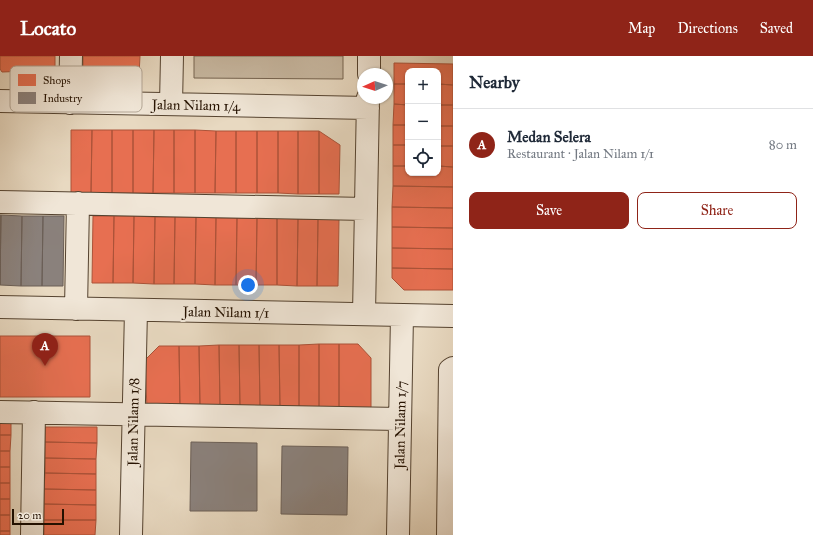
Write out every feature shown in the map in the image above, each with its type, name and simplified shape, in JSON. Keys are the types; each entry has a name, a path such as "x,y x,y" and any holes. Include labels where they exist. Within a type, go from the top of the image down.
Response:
{"street":[{"path":"71,56 71,66"},
{"path":"171,104 172,56"},
{"path":"369,56 369,68"},
{"name":"Jalan Nilam 1/4","path":"0,101 10,101"},
{"name":"Jalan Nilam 1/4","path":"142,104 357,103"},
{"path":"364,314 368,104"},
{"path":"0,202 366,209"},
{"path":"76,309 78,203"},
{"name":"Jalan Nilam 1/1","path":"0,307 453,316"},
{"name":"Jalan Nilam 1/8","path":"131,535 136,310"},
{"name":"Jalan Nilam 1/7","path":"398,535 402,315"},
{"path":"448,535 450,370 453,368"},
{"path":"0,412 400,419"},
{"path":"32,535 34,412"}],"shaded area":[{"path":"194,56 343,56 343,79 194,78"}],"building: Shops":[{"path":"0,56 55,56 55,66 10,66 10,72 2,72 0,69"},
{"path":"83,56 140,56 139,66 83,66"},
{"path":"394,63 453,64 453,85 441,84 441,68 405,68 405,84 394,84"},
{"path":"394,84 405,84 405,105 394,104"},
{"path":"441,84 453,85 453,105 441,105"},
{"path":"394,104 405,105 405,125 393,125"},
{"path":"441,105 453,105 453,126 441,126"},
{"path":"393,125 405,125 405,145 393,145"},
{"path":"441,126 453,126 453,146 441,146"},
{"path":"71,130 92,130 91,193 71,193"},
{"path":"92,130 112,130 112,193 91,193"},
{"path":"112,130 133,130 133,193 112,193"},
{"path":"133,130 154,130 153,193 133,193"},
{"path":"154,130 174,130 174,193 153,193"},
{"path":"174,130 195,130 195,193 174,193"},
{"path":"195,130 216,131 215,193 195,193"},
{"path":"216,131 236,131 236,193 215,193"},
{"path":"236,131 257,131 257,193 236,193"},
{"path":"257,131 278,131 278,193 257,193"},
{"path":"278,131 298,131 298,194 278,193"},
{"path":"298,131 319,131 319,194 298,194"},
{"path":"319,131 340,145 339,194 319,194"},
{"path":"393,145 405,145 405,166 393,166"},
{"path":"441,146 453,146 453,167 441,166"},
{"path":"393,166 405,166 405,176 441,176 441,166 453,167 453,187 393,186"},
{"path":"393,186 453,187 453,208 392,207"},
{"path":"392,207 453,208 453,228 392,227"},
{"path":"93,216 114,216 113,283 92,283"},
{"path":"114,216 134,216 133,283 113,283"},
{"path":"134,216 155,217 154,284 133,283"},
{"path":"155,217 175,217 174,284 154,284"},
{"path":"175,217 196,217 195,284 174,284"},
{"path":"196,217 216,218 215,285 195,284"},
{"path":"216,218 237,218 236,285 215,285"},
{"path":"237,218 257,218 256,285 236,285"},
{"path":"257,218 277,218 277,285 256,285"},
{"path":"277,218 298,219 297,286 277,285"},
{"path":"298,219 318,219 317,286 297,286"},
{"path":"318,219 339,219 338,286 317,286"},
{"path":"392,227 453,228 453,249 392,248"},
{"path":"392,248 453,249 453,269 392,268"},
{"path":"392,268 453,269 453,290 404,290 392,278"},
{"path":"0,336 90,336 90,397 0,397"},
{"path":"319,344 339,344 339,407 319,407"},
{"path":"319,344 319,407 299,408 299,345"},
{"path":"339,344 358,344 371,358 371,409 339,407"},
{"path":"219,345 220,408 200,408 199,346"},
{"path":"219,345 239,345 240,408 220,408"},
{"path":"239,345 259,345 260,408 240,408"},
{"path":"259,345 279,345 280,408 260,408"},
{"path":"279,345 299,345 299,408 280,408"},
{"path":"159,346 179,346 180,409 147,409 145,360"},
{"path":"179,346 199,346 200,408 180,409"},
{"path":"0,419 11,419 11,435 0,435"},
{"path":"45,427 97,427 97,443 45,442"},
{"path":"0,435 11,435 10,451 0,451"},
{"path":"45,442 97,443 96,459 45,458"},
{"path":"0,451 10,451 10,467 0,467"},
{"path":"45,458 96,459 96,474 45,473"},
{"path":"0,467 10,467 10,483 0,483"},
{"path":"45,473 96,474 96,490 44,489"},
{"path":"0,483 10,483 10,499 0,499"},
{"path":"44,489 96,490 96,505 44,504"},
{"path":"0,499 10,499 10,515 0,515"},
{"path":"44,504 96,505 96,520 44,520"},
{"path":"0,515 10,515 10,531 0,531"},
{"path":"44,520 96,520 95,535 44,535"},
{"path":"0,531 10,531 10,535 0,535"}],"building: Industry":[{"path":"0,215 1,215 0,285"},
{"path":"1,215 22,216 21,286 0,285"},
{"path":"22,216 43,216 42,286 21,286"},
{"path":"43,216 64,216 63,286 42,286"},
{"path":"191,442 257,443 257,511 190,511"},
{"path":"282,446 348,447 347,515 281,514"}],"place":[{"name":"Medan Selera","path":"45,366"}]}
